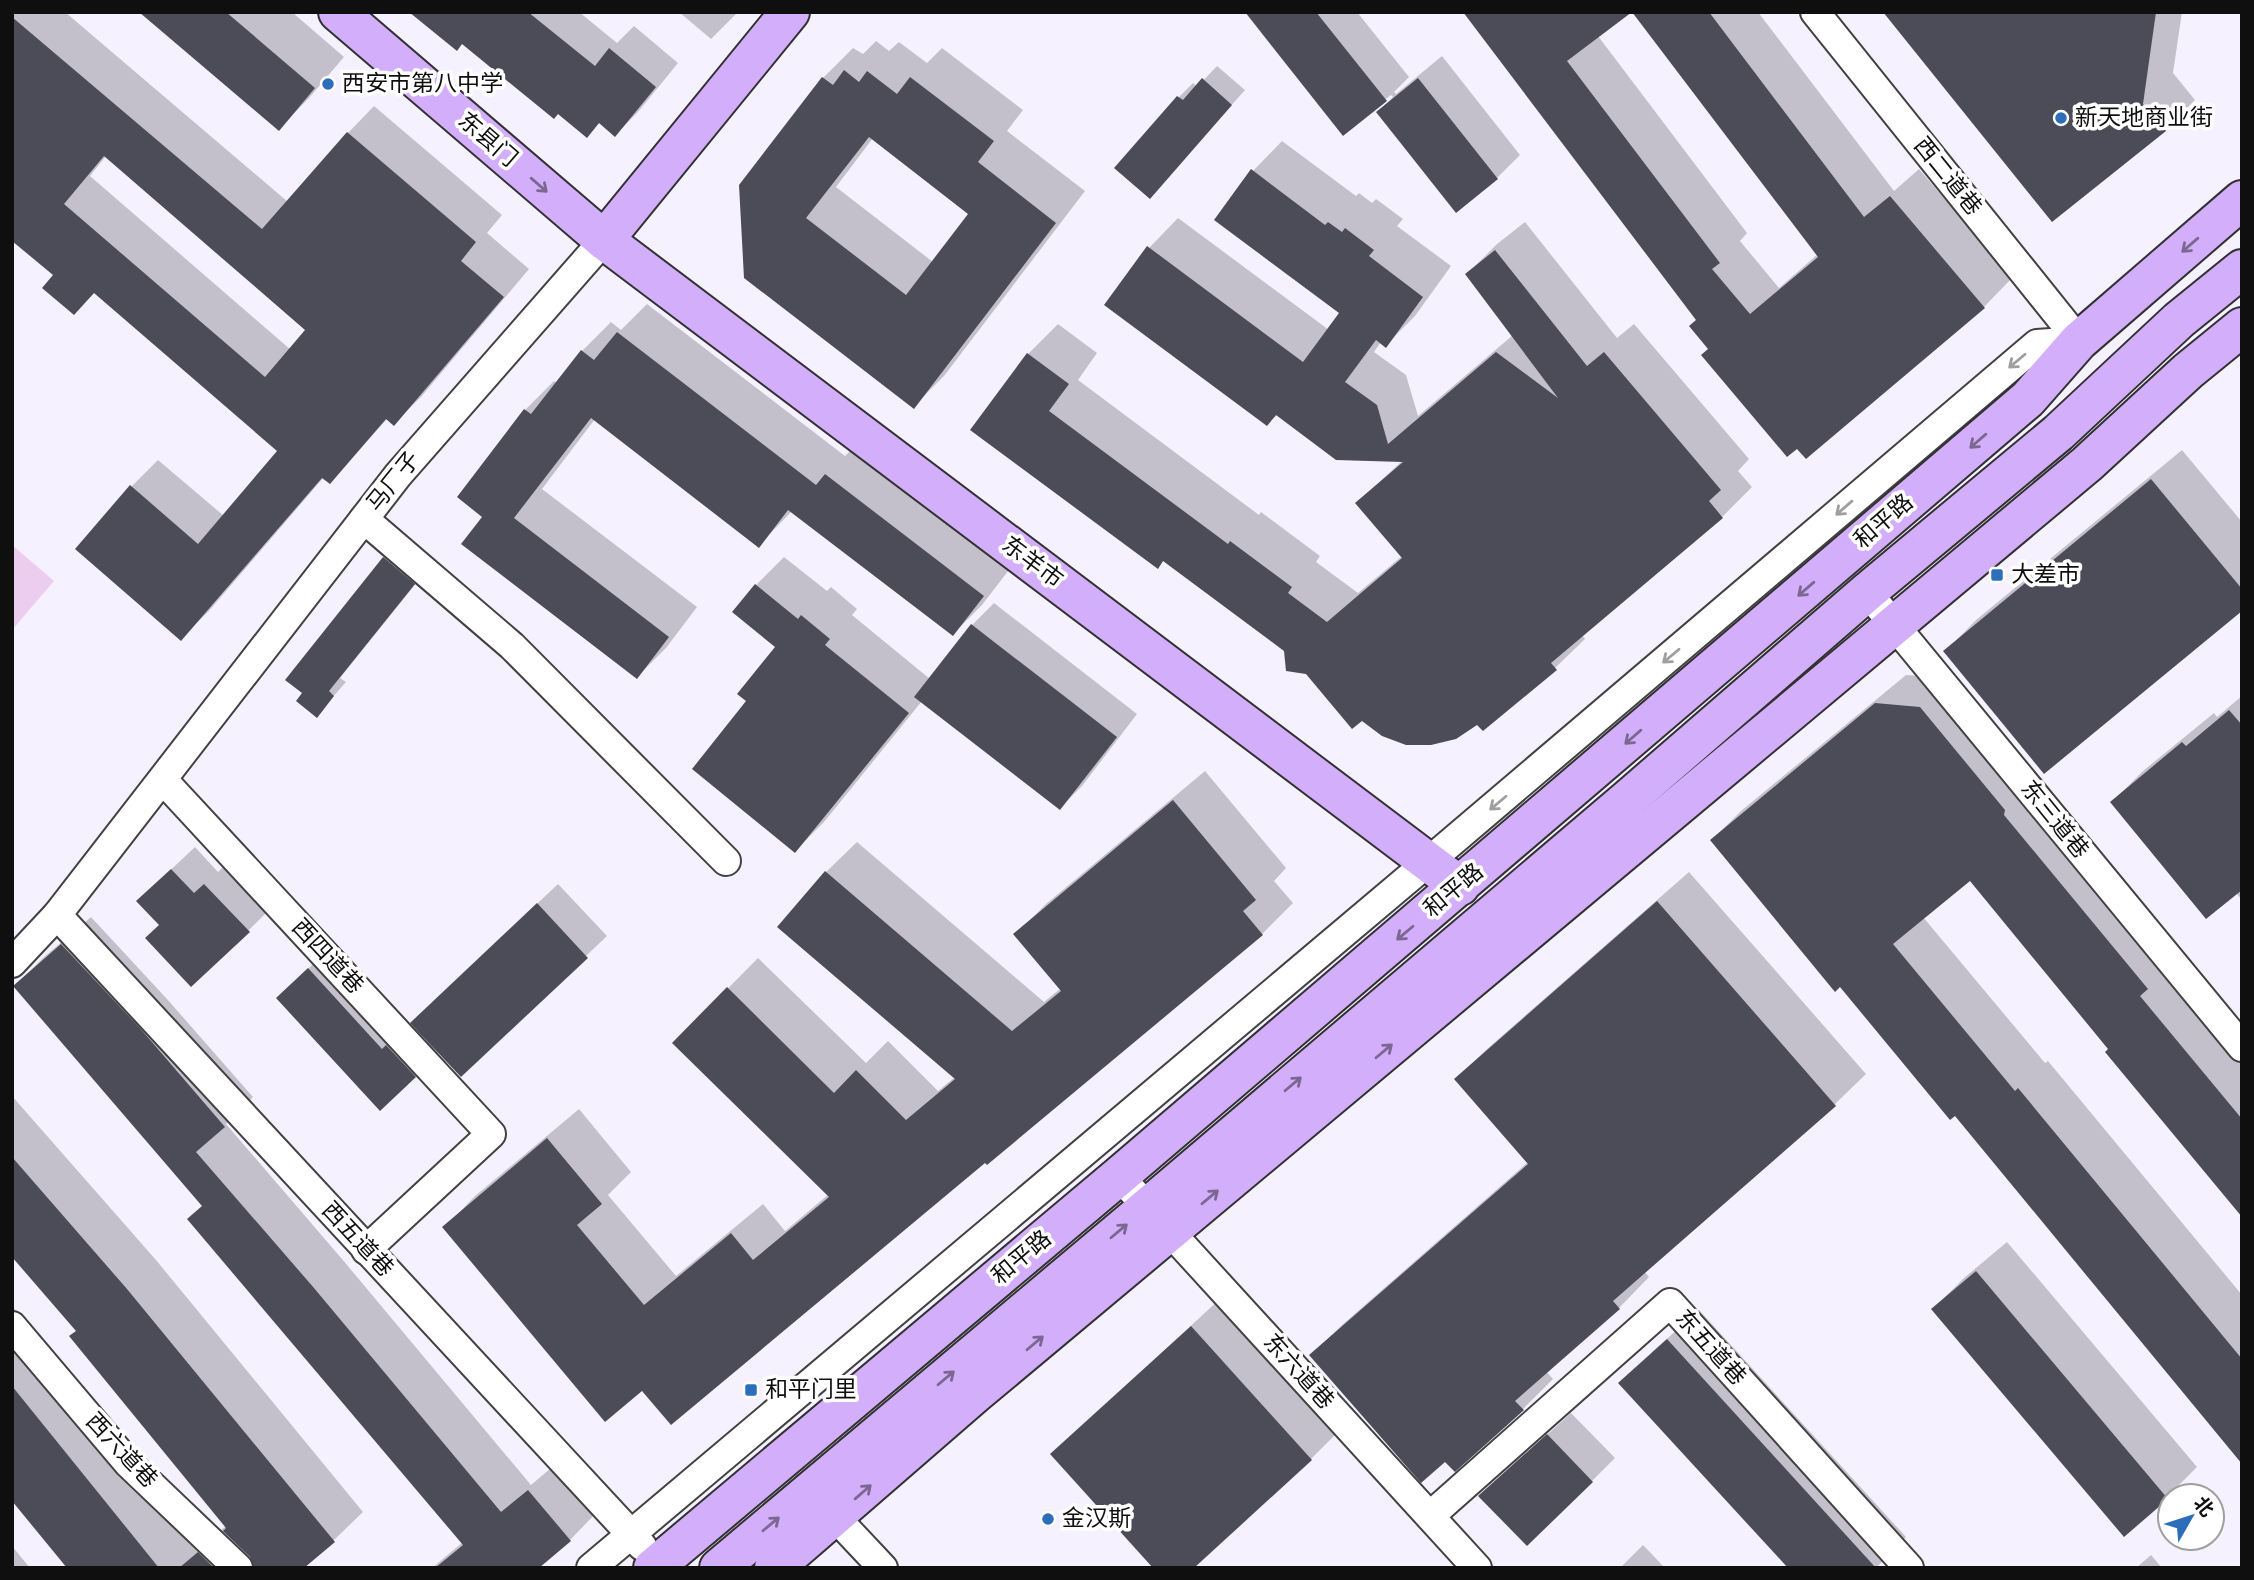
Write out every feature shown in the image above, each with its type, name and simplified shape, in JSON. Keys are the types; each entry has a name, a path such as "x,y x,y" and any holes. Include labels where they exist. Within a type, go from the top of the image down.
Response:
{"main road":[{"name":"东县门","path":"338,12 604,240"},
{"name":"马厂子","path":"604,240 790,12"},
{"name":"和平路","path":"656,1566 1460,886 2028,398 2079,341 2242,200"},
{"name":"东羊市","path":"604,240 1460,886"},
{"name":"和平路","path":"719,1568 1159,1219 1617,808 1867,592 2058,433 2179,320 2242,269"},
{"path":"774,1568 944,1420 1159,1219 1894,625 2087,464 2188,371 2242,327"}],"street":[{"name":"西二道巷","path":"1815,12 2079,341"},
{"name":"马厂子","path":"12,963 57,915 398,475 604,240"},
{"path":"592,1568 2037,344 2079,341"},
{"path":"364,519 512,646 726,862"},
{"name":"东三道巷","path":"1867,592 2242,1047"},
{"name":"西四道巷","path":"163,780 491,1134 366,1251"},
{"name":"西五道巷","path":"57,915 631,1535 656,1566"},
{"name":"东六道巷","path":"1119,1176 1477,1568"},
{"name":"东五道巷","path":"1430,1516 1670,1303 1909,1568"},
{"name":"西六道巷","path":"12,1326 128,1464 238,1568"},
{"path":"835,1517 883,1568"}],"shaded area":[{"path":"12,545 54,581 12,630"}],"building":[{"path":"139,12 226,12 315,88 279,131"},
{"path":"409,12 528,12 595,66 609,48 656,87 615,137 599,123 587,138 558,114 554,119 462,44 457,51"},
{"path":"1245,12 1316,12 1387,101 1343,136"},
{"path":"1463,12 1632,12 1709,12 1864,217 1890,196 1985,308 1806,459 1797,449 1787,457 1701,355 1708,349 1689,326 1696,320","holes":["1632,12 1818,257 1750,314 1712,269 1720,263 1567,61"]},
{"name":"新天地商业街","path":"1883,12 2156,12 2143,104 2166,131 2052,222"},
{"path":"12,17 262,229 347,132 476,242 461,261 504,297 394,426 386,419 330,484 322,478 181,641 75,549 130,485 198,544 277,451 94,293 74,315 42,288 53,275 12,241","holes":["104,156 305,330 265,377 64,204"]},
{"path":"844,70 859,82 867,71 897,94 910,77 994,141 978,162 1056,223 914,409 744,278 739,185 822,77 833,85","holes":["869,137 968,214 906,295 806,218"]},
{"path":"1202,78 1232,105 1150,199 1114,168 1177,96 1183,100"},
{"path":"1418,78 1498,179 1456,213 1376,112"},
{"path":"1251,169 1325,225 1328,222 1342,232 1345,228 1374,250 1369,256 1423,297 1386,348 1376,340 1345,382 1377,405 1388,444 1496,352 1558,398 1465,274 1495,250 1587,366 1604,352 1721,490 1709,501 1723,518 1551,663 1557,670 1483,731 1477,725 1456,739 1431,745 1406,745 1382,736 1362,721 1352,729 1306,674 1286,671 1284,651 1163,561 1158,569 970,430 1027,353 1069,384 1049,411 1228,544 1230,541 1292,587 1288,593 1327,622 1402,558 1355,503 1403,462 1336,460 1276,415 1267,426 1104,305 1147,246 1303,362 1339,313 1214,220"},
{"path":"617,332 816,485 825,474 984,596 953,636 788,510 759,548 591,418 514,518 669,637 637,679 461,544 482,517 457,497 524,409 531,414 581,350 594,360"},
{"path":"2151,479 2242,589 2242,611 2044,774 1943,651"},
{"path":"383,557 415,584 329,691 334,696 317,718 296,701 302,693 285,680"},
{"path":"755,584 798,619 801,615 830,639 825,645 909,713 795,853 692,769 746,701 737,694 775,647 732,612"},
{"path":"971,624 1117,737 1060,810 914,697"},
{"path":"1875,703 1920,707 2005,810 2004,815 2148,989 2140,996 2242,1119 2242,1217 2105,1052 2108,1049 1970,881 1893,944 2015,1091 2018,1088 2242,1359 2242,1464 1955,1116 1950,1120 1840,987 1835,992 1710,840"},
{"path":"2229,710 2242,725 2242,890 2206,919 2110,802 2182,742 2186,746"},
{"path":"1173,800 1256,900 1243,911 1263,935 671,1425 642,1391 605,1422 442,1227 547,1138 602,1204 577,1225 644,1305 731,1233 753,1260 829,1197 672,1043 727,987 834,1093 856,1070 906,1120 955,1079 777,927 825,871 1012,1031 1061,991 1013,934"},
{"path":"171,869 194,893 204,884 250,932 191,987 145,938 159,925 136,901"},
{"path":"1657,901 1836,1106 1613,1301 1620,1309 1515,1401 1524,1410 1455,1472 1445,1462 1421,1483 1309,1355 1528,1164 1454,1079"},
{"path":"537,903 588,958 461,1077 410,1023"},
{"path":"61,944 139,1027 225,1127 196,1152 314,1288 501,1512 528,1490 571,1541 539,1568 435,1568 463,1545 187,1219 202,1206 13,986"},
{"path":"308,968 382,1049 386,1045 416,1077 380,1111 276,998"},
{"path":"12,1157 127,1289 335,1542 304,1568 254,1568 250,1557 223,1531 226,1528 69,1336 76,1331 12,1257"},
{"path":"1976,1271 2156,1485 2156,1509 2124,1537 1931,1309"},
{"path":"1191,1326 1312,1460 1194,1568 1153,1568 1050,1454"},
{"path":"1667,1339 1876,1568 1788,1568 1618,1383"},
{"path":"12,1386 159,1568 67,1568 12,1501"},
{"path":"1547,1434 1593,1482 1527,1546 1478,1496"},
{"path":"198,1552 214,1568 179,1568"}],"place":[{"name":"西安市第八中学","path":"328,84"},
{"name":"新天地商业街","path":"2061,118"},
{"name":"大差市","path":"1997,575"},
{"name":"和平门里","path":"751,1390"},
{"name":"金汉斯","path":"1048,1519"}]}
